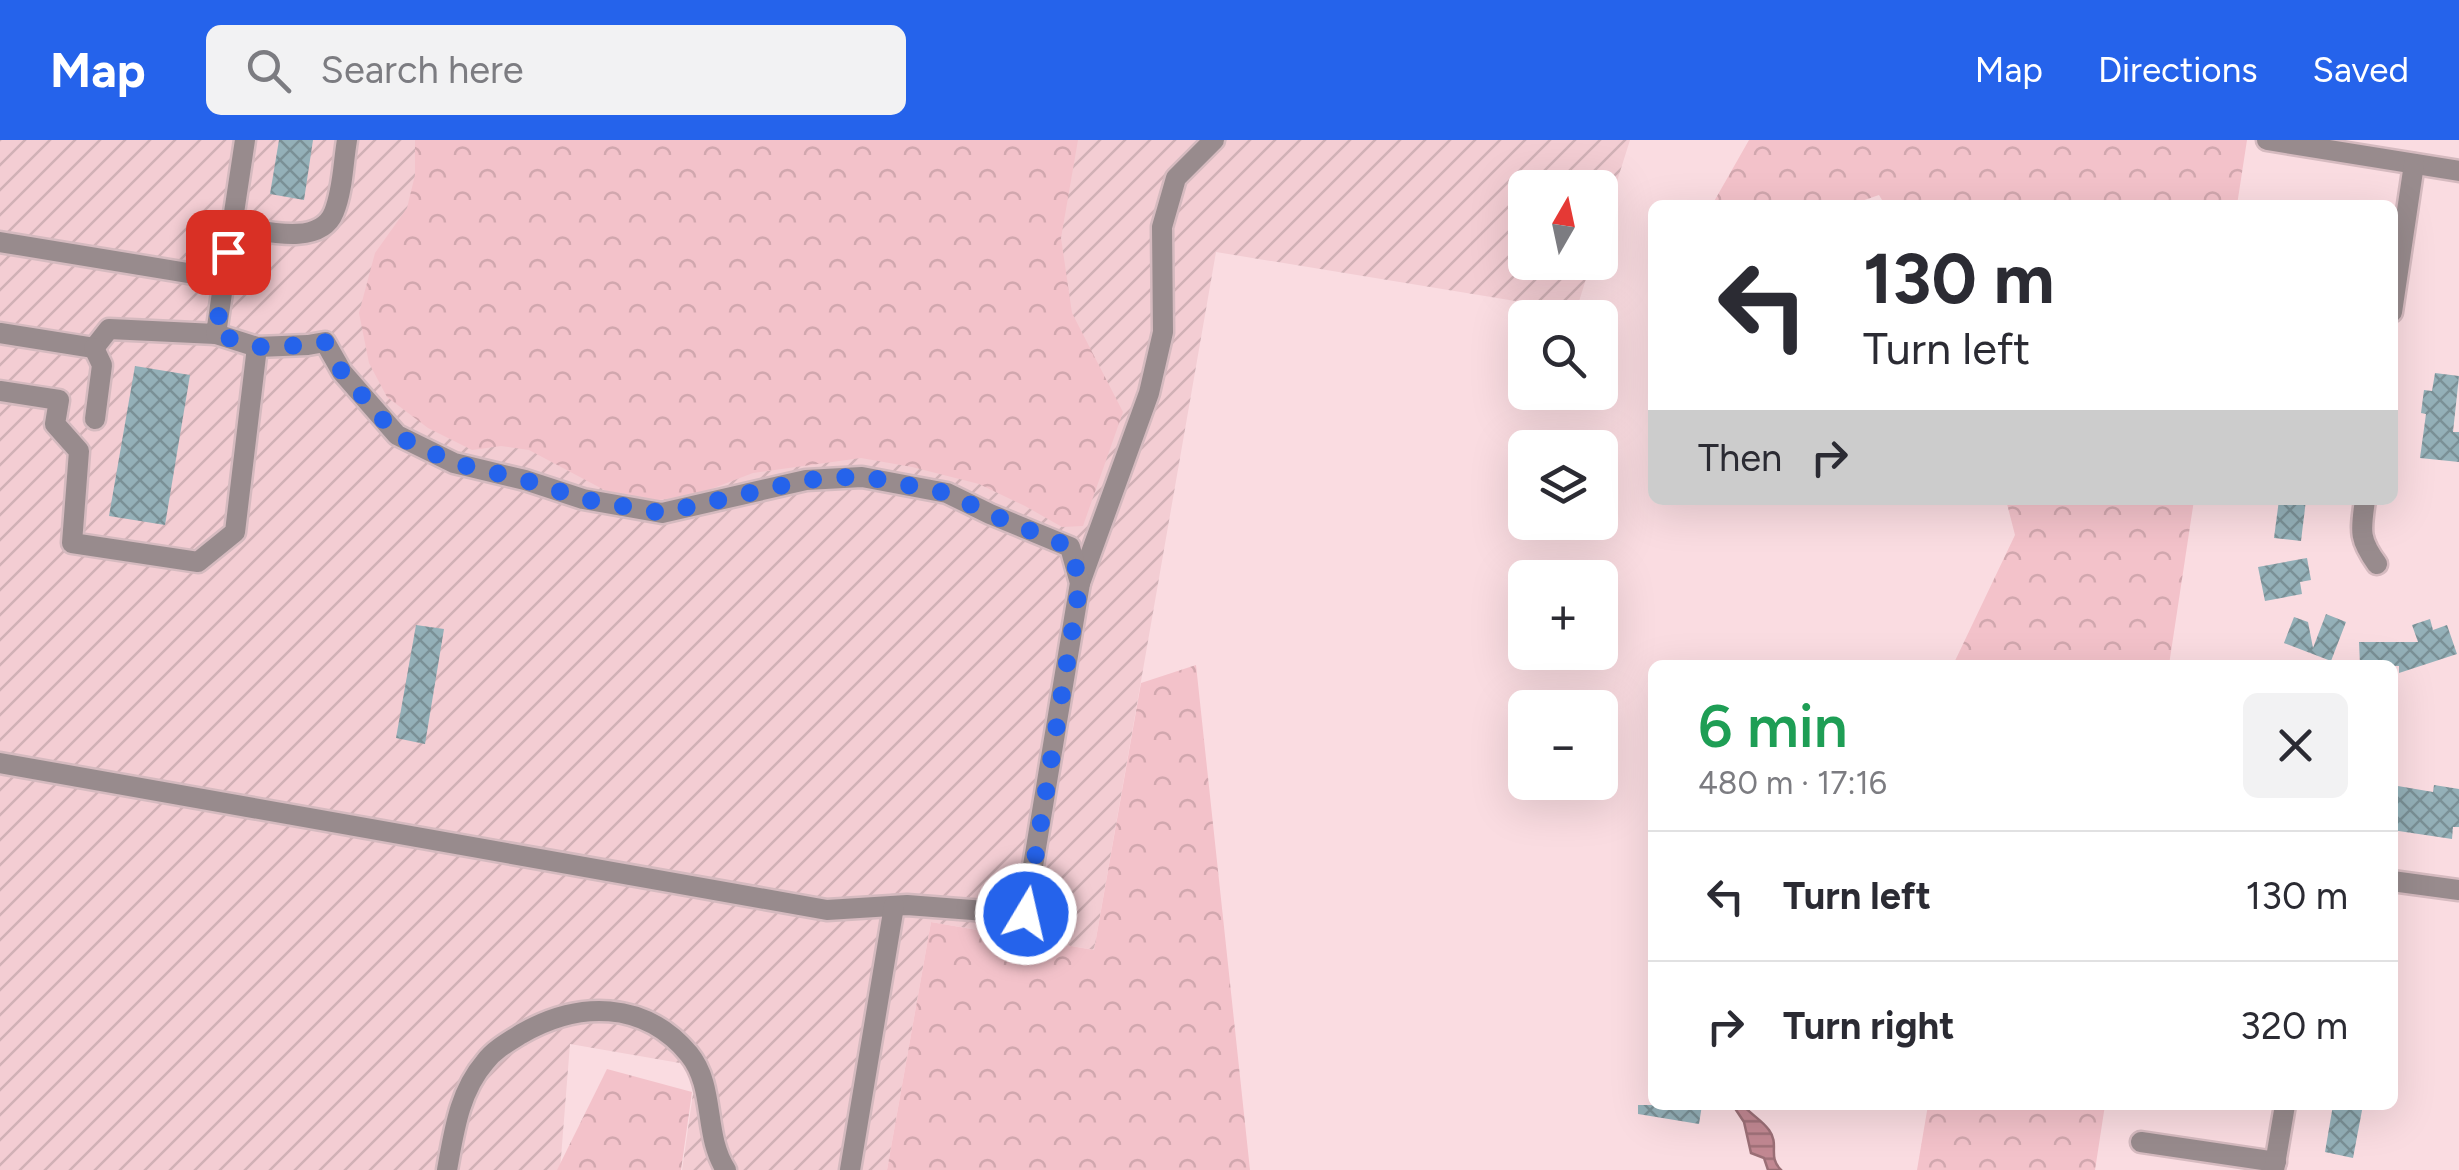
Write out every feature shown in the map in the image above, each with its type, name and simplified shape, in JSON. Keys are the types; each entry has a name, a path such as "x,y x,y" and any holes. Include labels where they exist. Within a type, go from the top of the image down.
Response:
{"street":[{"path":"216,334 245,140"},
{"path":"231,226 310,234 327,224 335,210 347,140"},
{"path":"0,763 827,910 907,904 1026,914 1080,583 1149,393 1162,332 1162,227 1176,178 1214,140"},
{"path":"2267,140 2459,171"},
{"path":"2398,272 2414,164"},
{"path":"0,242 224,279"},
{"path":"94,348 109,329 216,334 257,347 325,342 342,372 397,436 454,463 583,499 662,513 806,480 862,476 947,493 1070,547 1080,583"},
{"path":"0,333 94,348"},
{"path":"0,391 59,400 55,424 79,452 72,543 198,562 235,532 257,347"},
{"path":"94,348 102,365 95,419"},
{"path":"2365,505 2362,542 2377,564"},
{"path":"2398,881 2459,890"},
{"path":"850,1170 894,906"},
{"path":"448,1170 461,1104 485,1061 502,1045 552,1018 575,1011 604,1010 641,1017 690,1056 700,1073 716,1153 726,1170"},
{"path":"2141,1142 2275,1166 2284,1110"}],"shaded area":[{"path":"0,140 1630,140 1618,178 1618,170 1508,170 1508,280 1586,280 1579,300 1509,300 1216,252 1094,950 931,922 887,1170 682,1170 697,1066 570,1044 560,1170 0,1170"},
{"path":"1736,1110 1749,1110 1769,1130 1781,1170 1768,1170 1764,1158 1751,1153 1744,1122"}],"green space":[{"path":"415,140 1078,140 1061,238 1072,313 1123,412 1083,526 1062,527 979,484 861,458 753,473 690,497 647,501 610,493 529,450 501,446 472,450 428,428 387,397 369,363 359,313 375,253 407,208 415,175"},
{"path":"1749,140 2247,140 2238,200 1882,200 1879,195 1864,200 1715,200"},
{"path":"2007,505 2193,505 2170,660 1955,660 2015,535"},
{"path":"1196,665 1250,1170 887,1170 931,922 1094,950 1141,683"},
{"path":"607,1069 692,1092 681,1170 557,1170"},
{"path":"1927,1110 2104,1110 2095,1170 1917,1170"}],"building":[{"path":"279,140 313,140 304,200 270,194"},
{"path":"135,366 190,375 165,525 109,516"},
{"path":"2435,373 2459,376 2453,432 2459,432 2459,462 2420,458 2426,414 2421,413 2424,390 2432,391"},
{"path":"2278,505 2305,505 2301,541 2274,538"},
{"path":"2307,558 2311,580 2300,582 2302,594 2265,601 2258,567"},
{"path":"2326,614 2346,622 2328,660 2284,643 2294,617 2308,622 2313,648"},
{"path":"2430,619 2433,630 2447,625 2457,654 2399,673 2398,660 2360,660 2359,642 2418,642 2412,625"},
{"path":"416,625 444,629 425,744 396,738"},
{"path":"2434,785 2459,789 2459,827 2453,827 2452,839 2398,831 2398,786 2433,792"},
{"path":"1638,1105 1648,1105 1648,1110 1701,1110 1699,1124 1638,1114"},
{"path":"2332,1110 2362,1110 2353,1158 2325,1152"}],"route":[{"path":"228,252 216,334 257,347 325,342 342,372 397,436 454,463 583,499 662,513 806,480 862,476 947,493 1070,547 1080,583 1026,914"}]}
